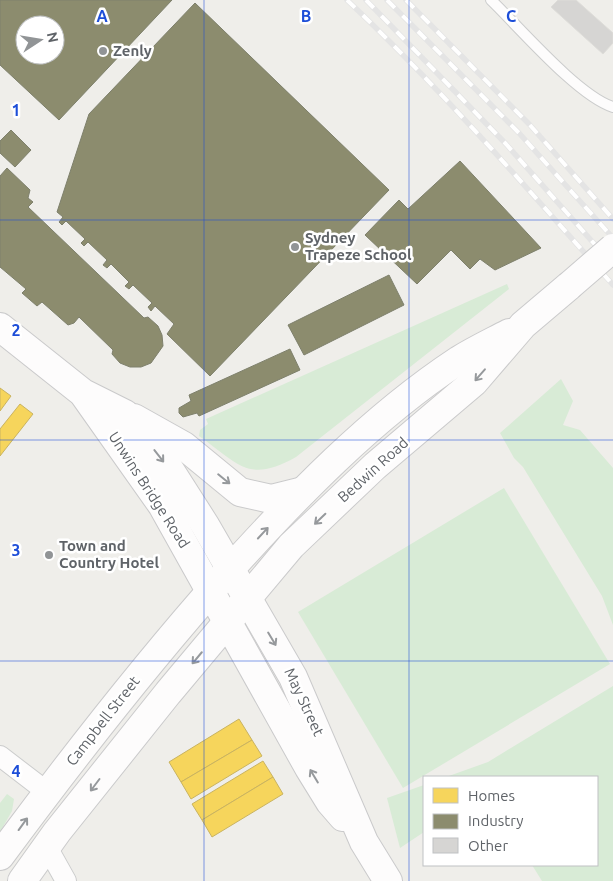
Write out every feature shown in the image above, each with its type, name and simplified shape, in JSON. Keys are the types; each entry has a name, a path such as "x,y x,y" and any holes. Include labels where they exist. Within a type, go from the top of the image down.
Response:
{"main road":[{"name":"Bedwin Road","path":"228,621 291,546 368,473 474,382 523,325 613,248"},
{"name":"Bedwin Road","path":"211,590 303,491 400,404 459,360 523,325"},
{"name":"Unwins Bridge Road","path":"0,327 83,393 126,414 168,467 230,569"},
{"name":"Unwins Bridge Road","path":"83,393 162,505 211,590"},
{"path":"126,414 184,446 240,492 271,499 303,491"},
{"name":"May Street","path":"230,569 293,677 364,842 388,881"},
{"name":"May Street","path":"211,590 330,802 364,842"},
{"name":"Campbell Street","path":"0,856 46,792 136,677 211,590"},
{"path":"22,881 168,693 228,621"}],"street":[{"path":"0,756 46,792"},
{"path":"47,847 66,881"}],"lane":[{"path":"491,0 579,86 601,103 613,107"}],"green space":[{"path":"507,284 509,289 296,457 280,465 255,470 244,467 199,436 200,430 208,424 206,419"},
{"path":"561,379 573,401 563,425 580,430 613,468 613,625 602,596 500,433"},
{"path":"504,488 610,664 403,788 298,612"},
{"path":"613,686 613,881 542,881 533,866 598,866 598,776 449,776 488,762"},
{"path":"423,785 423,833 400,848 387,798"},
{"path":"7,794 14,799 12,811 0,832 0,803"}],"building: Homes":[{"path":"0,388 11,396 0,411"},
{"path":"20,404 33,414 0,456 0,429"},
{"path":"239,719 252,740 181,782 169,762"},
{"path":"252,740 262,756 191,799 181,782"},
{"path":"263,761 273,777 202,820 192,804"},
{"path":"273,777 283,794 212,837 202,820"}],"building: Industry":[{"path":"0,0 172,0 59,120 0,65"},
{"path":"195,3 389,190 210,376 167,334 174,324 155,306 151,311 148,307 152,303 133,285 129,289 125,286 129,282 111,264 107,268 103,265 107,260 88,242 84,246 81,243 85,239 66,221 62,225 59,222 63,217 57,212 89,114"},
{"path":"11,130 31,150 15,167 0,153 0,141"},
{"path":"460,161 541,248 495,270 480,259 470,269 451,250 417,284 365,235 399,200 408,209"},
{"path":"7,168 30,190 28,198 33,202 28,207 144,318 148,317 158,326 162,335 163,346 151,363 141,367 130,367 120,363 112,354 113,350 79,317 74,323 68,325 42,302 37,306 22,293 26,289 0,267 0,176"},
{"path":"389,275 404,305 304,355 288,325"},
{"path":"290,349 300,370 199,416 197,413 183,417 179,413 179,408 191,401 189,395"}],"building: Other":[{"path":"558,0 576,0 613,33 613,43 603,54 551,7"}],"railway":[{"path":"347,0 450,104 613,285"},
{"path":"366,0 506,144 613,265"},
{"path":"387,0 519,133 613,238"},
{"path":"406,0 529,124 613,219"}],"place":[{"name":"Zenly","path":"103,51"},
{"name":"Sydney Trapeze School","path":"295,247"},
{"name":"Town and Country Hotel","path":"49,555"}]}
